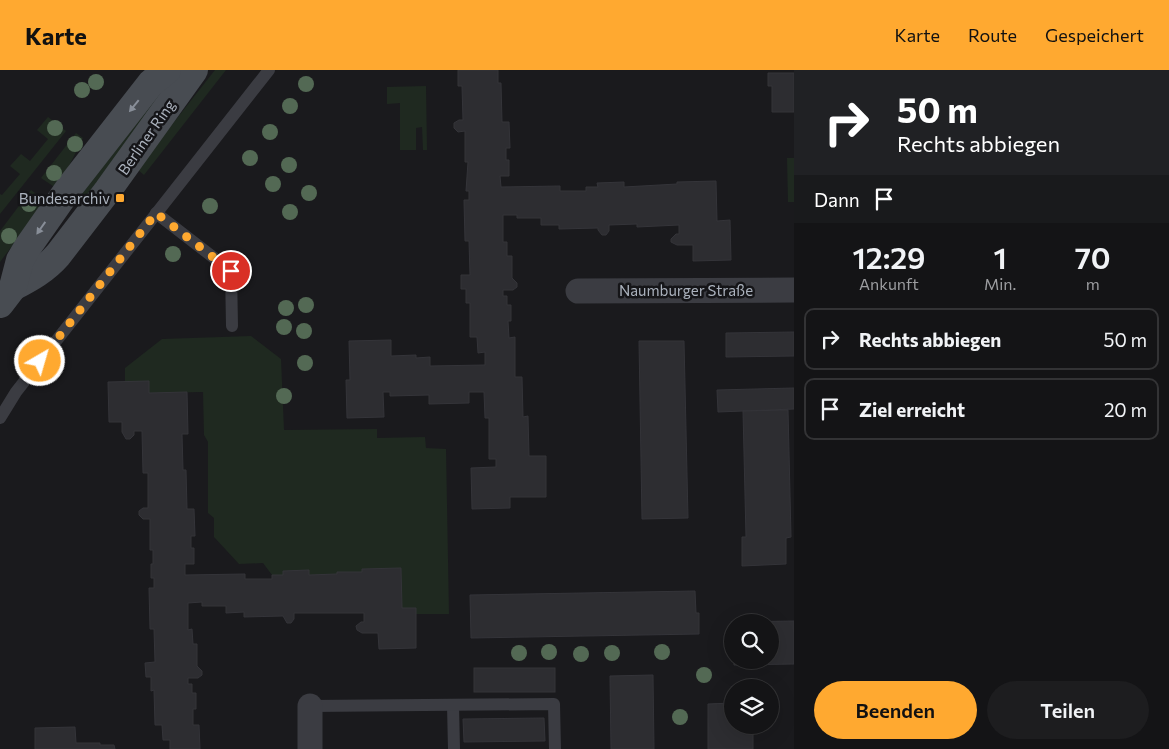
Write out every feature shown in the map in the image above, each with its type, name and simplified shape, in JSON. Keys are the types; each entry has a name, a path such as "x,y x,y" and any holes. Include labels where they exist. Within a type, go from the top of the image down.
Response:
{"street":[{"name":"Berliner Ring","path":"6,296 20,260 60,201 146,90 167,70"},
{"name":"Berliner Ring","path":"6,296 32,278 58,255 108,190 194,70"},
{"name":"Naumburger Straße","path":"578,291 794,290"},
{"path":"310,706 310,749"}],"lane":[{"path":"0,418 16,392 269,70"},
{"path":"156,213 231,271 232,326"},
{"path":"310,706 554,704 555,749"},
{"path":"453,705 454,749"}],"green space":[{"path":"215,70 226,70 144,175 137,169"},
{"path":"171,77 175,82 79,205 72,200"},
{"path":"426,86 427,150 423,150 422,127 416,128 416,150 400,150 400,103 387,104 387,87"},
{"path":"48,117 66,131 0,214 0,194 2,195 20,174 10,166 21,154 30,161 48,139 37,130"},
{"path":"76,133 83,138 61,182 56,188 41,178"},
{"path":"787,158 794,158 794,202 788,202"},
{"path":"31,190 46,201 0,262 0,231"},
{"path":"251,336 281,359 284,430 377,429 377,438 425,437 426,448 446,449 449,614 416,614 415,608 402,608 401,568 363,569 362,572 309,575 309,570 283,571 283,575 272,575 263,563 239,564 214,537 214,518 208,513 208,442 204,435 203,392 149,393 125,382 125,368 162,339"}],"building":[{"path":"458,70 498,70 498,83 501,83 502,122 509,122 510,148 506,148 506,160 509,160 509,176 500,176 501,187 560,186 560,191 586,191 586,187 598,187 597,183 624,182 624,187 677,184 677,182 716,181 717,221 730,220 731,260 693,261 693,245 677,245 671,242 671,239 676,234 679,234 679,225 637,227 637,224 609,225 609,231 606,235 602,235 598,228 559,229 559,225 541,225 541,218 517,218 517,215 503,215 503,242 507,242 507,256 512,256 512,278 517,283 517,287 513,290 503,290 503,296 507,296 507,305 511,305 511,321 508,321 509,338 515,337 515,377 522,377 523,417 528,416 529,456 546,456 546,497 510,497 510,508 472,509 471,468 496,467 496,459 489,459 489,418 485,418 484,392 469,392 469,403 429,404 429,395 390,396 390,392 383,392 384,417 347,418 346,380 350,380 349,341 391,340 391,356 416,355 416,358 430,357 430,366 485,365 485,352 478,353 477,337 470,337 470,303 466,303 466,289 461,289 461,275 470,275 469,241 465,241 464,200 469,200 469,191 466,191 468,162 465,162 465,131 458,132 454,128 454,123 463,120 462,86 458,86"},
{"path":"768,73 794,73 794,112 772,112 772,86 768,86"},
{"path":"794,332 794,356 726,357 726,333"},
{"path":"639,341 684,341 688,518 642,519"},
{"path":"149,381 149,393 187,392 188,434 182,434 183,470 186,470 187,509 194,509 195,536 191,536 191,548 194,548 194,564 185,564 185,575 245,574 245,579 272,579 272,575 283,575 283,571 309,570 309,575 362,572 362,569 401,568 402,608 416,608 416,648 379,649 378,633 362,633 357,630 356,626 364,622 364,613 294,613 294,619 291,623 287,623 283,616 244,617 244,612 226,613 226,606 202,606 202,602 188,603 188,630 192,629 193,644 197,644 197,666 202,671 202,675 198,678 188,678 188,684 192,684 192,693 196,693 193,725 199,725 200,749 170,749 170,740 163,740 162,725 155,725 154,690 151,691 151,677 146,677 145,663 155,662 154,629 150,629 149,588 154,588 154,578 151,578 153,550 150,550 150,519 143,519 139,515 139,511 143,508 148,508 148,473 143,473 142,431 134,431 134,435 130,439 126,439 122,432 122,422 109,422 108,382"},
{"path":"794,388 794,409 718,412 717,390"},
{"path":"788,410 791,537 786,538 786,564 742,566 742,537 746,537 743,411"},
{"path":"695,591 696,613 699,613 699,634 471,638 470,595"},
{"path":"779,621 794,621 794,664 779,664"},
{"path":"474,668 555,668 555,692 474,692"},
{"path":"653,675 654,749 611,749 610,676"},
{"path":"724,703 724,734 753,734 753,749 708,749 708,704"},
{"path":"544,718 545,741 464,742 463,719"},
{"path":"75,727 76,743 114,745 115,749 35,749 35,728"}],"place":[{"name":"Bundesarchiv","path":"120,198"}],"route":[{"path":"40,361 156,213 231,271"}]}
